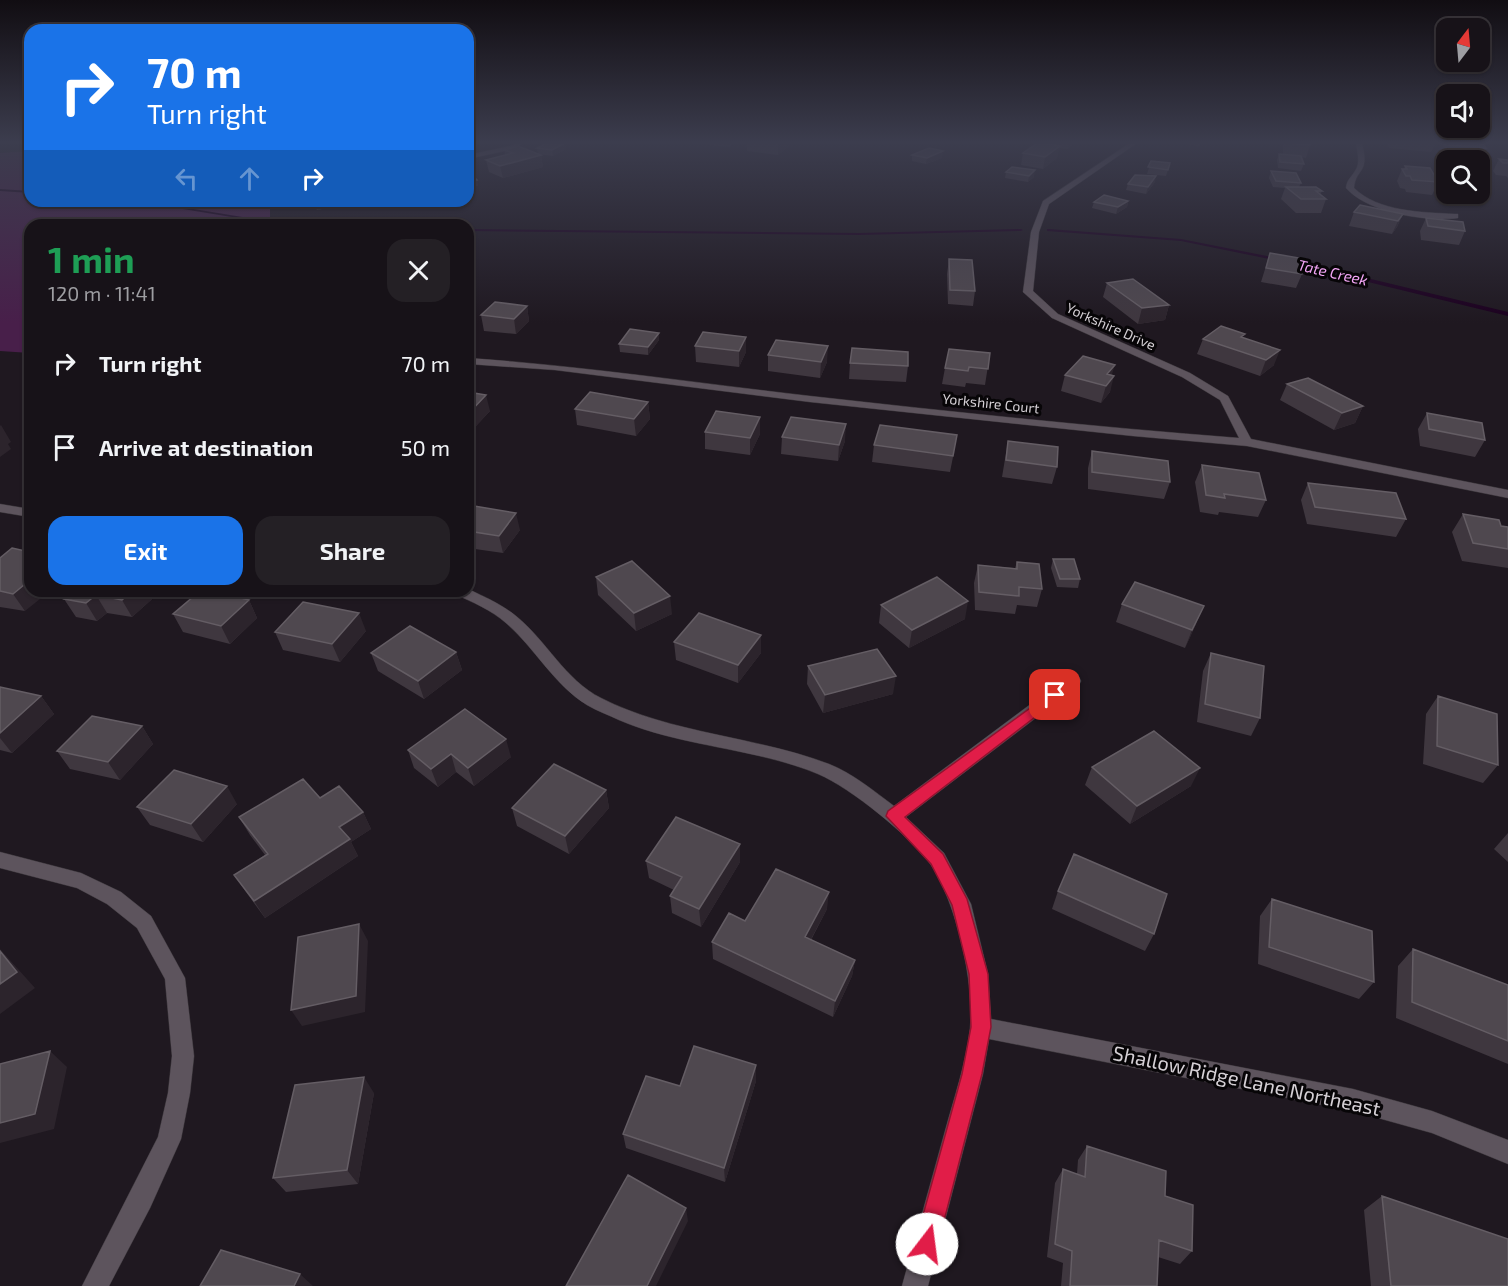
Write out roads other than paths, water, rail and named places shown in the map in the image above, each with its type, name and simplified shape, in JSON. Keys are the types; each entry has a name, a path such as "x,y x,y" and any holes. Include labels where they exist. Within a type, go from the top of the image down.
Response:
{"street":[{"name":"Yorkshire Drive","path":"1046,203 1035,232 1028,292 1055,316 1186,375 1224,398 1247,442"},
{"path":"1374,203 1408,212 1455,216"},
{"name":"Yorkshire Court","path":"474,361 555,367 810,399 1133,433 1247,442 1508,494"},
{"path":"0,508 24,512"},
{"path":"474,597 488,603 512,620 572,685 593,701 629,717 686,734 792,759 825,770 859,790 894,816 937,859 961,904 978,974 981,1027 972,1074 915,1286"},
{"path":"894,816 1073,681"},
{"path":"0,860 81,881 114,898 144,922 175,978 183,1056 179,1093 169,1139 141,1199 95,1286"},
{"name":"Shallow Ridge Lane Northeast","path":"981,1027 1353,1100 1432,1122 1508,1152"}],"waterway":[{"name":"Tate Creek","path":"174,207 251,219"},
{"name":"Tate Creek","path":"474,230 859,234 1021,230"},
{"name":"Tate Creek","path":"1049,230 1181,240 1279,259"},
{"name":"Tate Creek","path":"1292,262 1508,314"}]}
